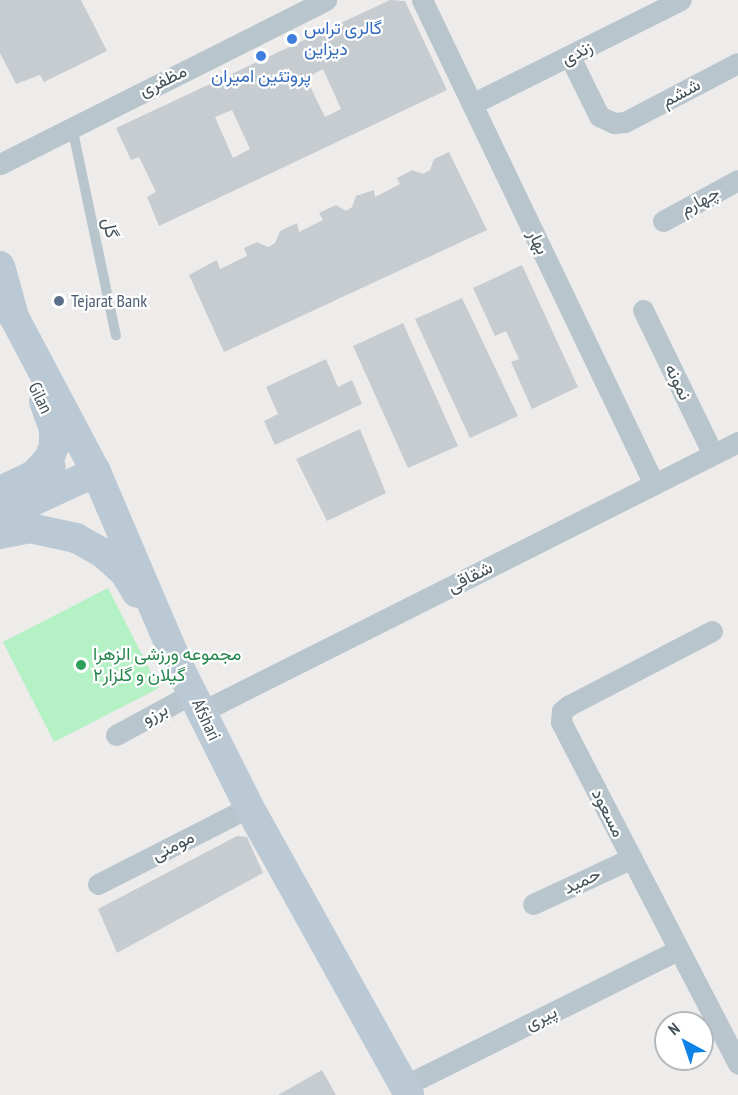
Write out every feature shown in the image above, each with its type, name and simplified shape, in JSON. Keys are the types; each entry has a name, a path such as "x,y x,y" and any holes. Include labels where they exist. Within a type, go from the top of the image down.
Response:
{"main road":[{"name":"Afshari","path":"0,266 7,320 89,461 191,691 249,807 407,1091"},
{"name":"Gilan","path":"7,320 15,351 47,408 54,429 54,446 49,459 33,476"},
{"name":"Gilan","path":"0,491 33,476 89,461"},
{"path":"0,516 89,461"},
{"path":"0,534 30,528 51,531 103,553 125,573 191,691"}],"street":[{"name":"مظفری","path":"0,164 326,0"},
{"name":"بهار","path":"422,0 654,484"},
{"name":"زندی","path":"472,104 681,0"},
{"name":"ششم","path":"570,57 599,116 606,122 625,122 738,63"},
{"name":"چهارم","path":"663,221 738,180"},
{"name":"نمونه","path":"643,310 713,454"},
{"name":"شقاقی","path":"191,691 654,484 738,442"},
{"name":"مسعود","path":"712,631 562,711 561,722 678,950 732,1040 738,1064"},
{"name":"برزو","path":"116,735 191,691"},
{"name":"مومنی","path":"98,884 249,807"},
{"name":"حمید","path":"533,904 632,858"},
{"name":"پیری","path":"407,1091 678,950"}],"lane":[{"name":"گل","path":"72,127 116,335"}],"green space":[{"name":"مجموعه ورزشی الزهرا گیلان و گلزار۲","path":"108,588 159,688 54,742 3,642"}],"building":[{"path":"0,0 81,0 107,51 44,82 40,75 16,84 0,53"},
{"path":"390,0 405,1 447,90 159,226 147,197 156,192 139,157 131,160 116,128","holes":["323,69 341,109 325,117 306,78","232,110 250,149 233,158 215,117"]},
{"path":"449,152 487,230 224,352 189,275 217,260 220,269 247,256 244,248 257,242 268,247 275,243 280,231 297,223 299,232 323,220 319,213 336,205 346,211 352,207 356,196 374,190 375,197 400,184 397,178 412,170 423,174 430,170 434,159"},
{"path":"522,265 578,387 532,409 511,362 519,359 506,331 495,336 473,288"},
{"path":"462,298 518,416 470,438 415,319"},
{"path":"403,323 458,446 408,468 353,346"},
{"path":"326,359 338,387 352,380 362,404 275,445 264,421 278,414 266,387"},
{"path":"360,429 386,493 327,521 296,459"},
{"path":"237,836 247,837 263,873 117,953 98,909"},
{"path":"322,1070 336,1095 278,1095"}],"place":[{"name":"گالری تراس دیزاین","path":"292,39"},
{"name":"پروتئین امیران","path":"261,56"},
{"name":"Tejarat Bank","path":"59,301"},
{"name":"مجموعه ورزشی الزهرا گیلان و گلزار۲","path":"81,665"}]}
